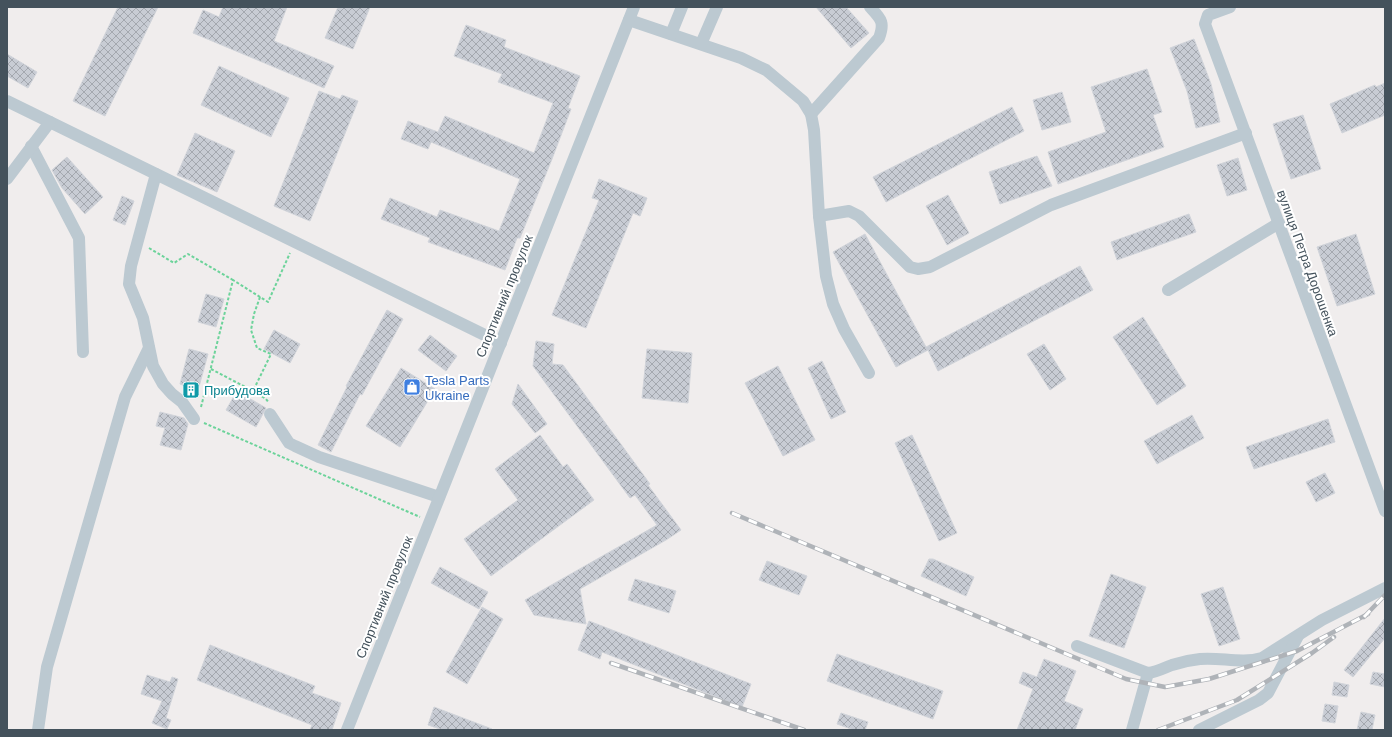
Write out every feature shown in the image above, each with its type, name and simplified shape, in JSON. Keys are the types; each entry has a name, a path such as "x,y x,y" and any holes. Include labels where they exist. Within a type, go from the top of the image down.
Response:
{"street":[{"name":"Спортивний провулок","path":"347,730 634,7"},
{"path":"671,34 682,7"},
{"path":"701,44 717,7"},
{"path":"811,114 879,38 883,28 880,17 870,7"},
{"name":"вулиця Петра Дорошенка","path":"1230,7 1208,15 1205,24 1385,511"},
{"path":"629,20 741,58 766,70 803,101 811,114 814,130 819,216 826,276 833,304 844,329 869,373"},
{"path":"7,101 501,343"},
{"path":"7,179 50,122"},
{"path":"819,216 849,211 859,216 910,267 918,269 930,267 1051,205 1246,133"},
{"path":"31,146 79,238 83,352"},
{"path":"156,174 131,266 129,284 143,318 153,366 163,384 182,402 196,420"},
{"path":"1168,290 1279,223"},
{"path":"38,730 47,667 125,396 149,348"},
{"path":"270,414 289,442 319,457 439,497"},
{"path":"1077,646 1148,673 1183,662 1201,659 1241,661 1253,660 1262,658 1322,620 1385,588"},
{"path":"1199,730 1259,700 1268,693 1299,634"},
{"path":"1132,730 1148,673"}],"path":[{"path":"138,240 152,251 174,263 188,254 268,302 295,242"},
{"path":"233,280 211,369 196,420 430,521"},
{"path":"253,391 271,354 257,348 251,330 254,314 260,297"},
{"path":"211,369 266,399 271,406 270,414"}],"building":[{"path":"118,7 158,7 105,116 73,101"},
{"path":"223,7 287,7 274,41 334,66 324,88 193,33 203,10 219,17"},
{"path":"338,7 370,7 353,49 325,38"},
{"path":"816,7 846,7 869,33 851,48"},
{"path":"466,25 506,40 504,47 580,76 568,108 571,109 552,159 520,238 517,238 505,270 428,242 430,238 381,219 390,198 437,217 440,210 499,231 520,179 431,142 428,149 401,139 408,121 438,132 445,116 534,153 553,103 498,82 502,74 454,56"},
{"path":"1194,39 1211,84 1220,122 1196,128 1187,91 1170,48"},
{"path":"7,54 37,72 28,88 7,76"},
{"path":"219,66 289,98 271,137 201,105"},
{"path":"1147,69 1162,112 1153,115 1164,147 1058,184 1048,152 1106,132 1091,87"},
{"path":"1385,83 1385,115 1342,133 1330,104 1375,85 1376,87"},
{"path":"319,91 340,99 342,95 358,101 310,221 274,206"},
{"path":"1062,92 1071,122 1042,130 1033,100"},
{"path":"1012,107 1024,131 886,202 873,177"},
{"path":"1303,115 1321,169 1291,179 1273,124"},
{"path":"195,133 235,151 217,192 177,175"},
{"path":"1037,156 1052,186 1000,204 989,172"},
{"path":"67,157 103,197 85,214 62,188 52,170"},
{"path":"1238,158 1247,190 1227,196 1217,165"},
{"path":"599,179 647,198 640,216 633,213 586,328 552,315 599,200 592,198"},
{"path":"948,195 969,233 947,245 926,206"},
{"path":"122,196 134,201 125,225 113,220"},
{"path":"1189,214 1196,232 1117,260 1111,242"},
{"path":"865,234 926,347 1080,266 1093,290 938,371 928,350 896,367 833,252"},
{"path":"1356,234 1375,294 1337,306 1317,247"},
{"path":"206,294 224,299 216,327 198,322"},
{"path":"387,310 403,319 362,395 360,394 331,452 318,445 347,387 346,386"},
{"path":"1143,317 1186,386 1157,405 1113,337"},
{"path":"274,330 300,344 290,363 264,349"},
{"path":"430,335 457,356 446,371 418,350"},
{"path":"536,341 554,344 552,364 563,365 650,484 648,485 681,530 580,589 586,624 534,615 525,600 657,525 635,495 630,498 533,366"},
{"path":"1044,344 1066,379 1050,390 1027,354"},
{"path":"189,349 208,354 197,394 184,391 185,386 180,384"},
{"path":"647,349 692,353 688,403 642,398"},
{"path":"822,361 846,412 831,419 808,368"},
{"path":"778,366 815,440 783,456 745,383"},
{"path":"401,368 435,389 400,447 366,426"},
{"path":"518,384 547,424 535,433 512,404"},
{"path":"237,391 266,408 256,427 226,410"},
{"path":"160,412 184,418 188,424 181,450 160,445 165,428 156,426"},
{"path":"1192,415 1204,438 1157,464 1144,441"},
{"path":"1328,419 1335,442 1254,469 1246,447"},
{"path":"540,435 563,467 567,464 594,500 491,576 464,539 518,500 495,469"},
{"path":"912,435 957,533 939,541 895,443"},
{"path":"1325,473 1335,493 1316,502 1306,482"},
{"path":"929,559 933,559 974,577 966,596 921,576"},
{"path":"767,561 807,576 799,595 759,580"},
{"path":"440,567 488,592 479,609 431,583"},
{"path":"1111,574 1146,587 1124,648 1089,636"},
{"path":"635,579 676,591 669,613 628,600"},
{"path":"1223,587 1240,639 1219,646 1201,594"},
{"path":"482,607 503,619 467,684 446,672"},
{"path":"1385,618 1385,638 1353,677 1344,670"},
{"path":"589,621 751,684 742,707 602,652 600,659 578,650"},
{"path":"210,645 315,686 312,693 341,703 332,730 310,730 312,725 197,680"},
{"path":"837,654 943,691 933,719 827,681"},
{"path":"1044,659 1076,671 1064,701 1083,709 1075,730 1017,730 1033,689 1019,683 1023,672 1037,677"},
{"path":"1373,672 1385,674 1385,687 1370,684"},
{"path":"147,675 170,682 172,677 178,679 166,718 171,720 167,729 152,723 162,701 141,694"},
{"path":"1334,682 1349,685 1347,697 1332,695"},
{"path":"1325,704 1338,706 1335,723 1322,721"},
{"path":"434,707 492,730 443,730 428,725"},
{"path":"1361,712 1375,715 1372,730 1357,730"},
{"path":"841,713 868,722 865,730 854,730 837,724"}],"railway":[{"path":"732,513 1126,679 1165,687 1209,679 1297,651 1368,614"},
{"path":"1364,617 1385,595"},
{"path":"1158,730 1237,700 1312,653 1334,637"},
{"path":"611,663 804,730"}],"place":[{"name":"Tesla Parts Ukraine","path":"412,387"},
{"name":"Прибудова","path":"191,390"}]}
